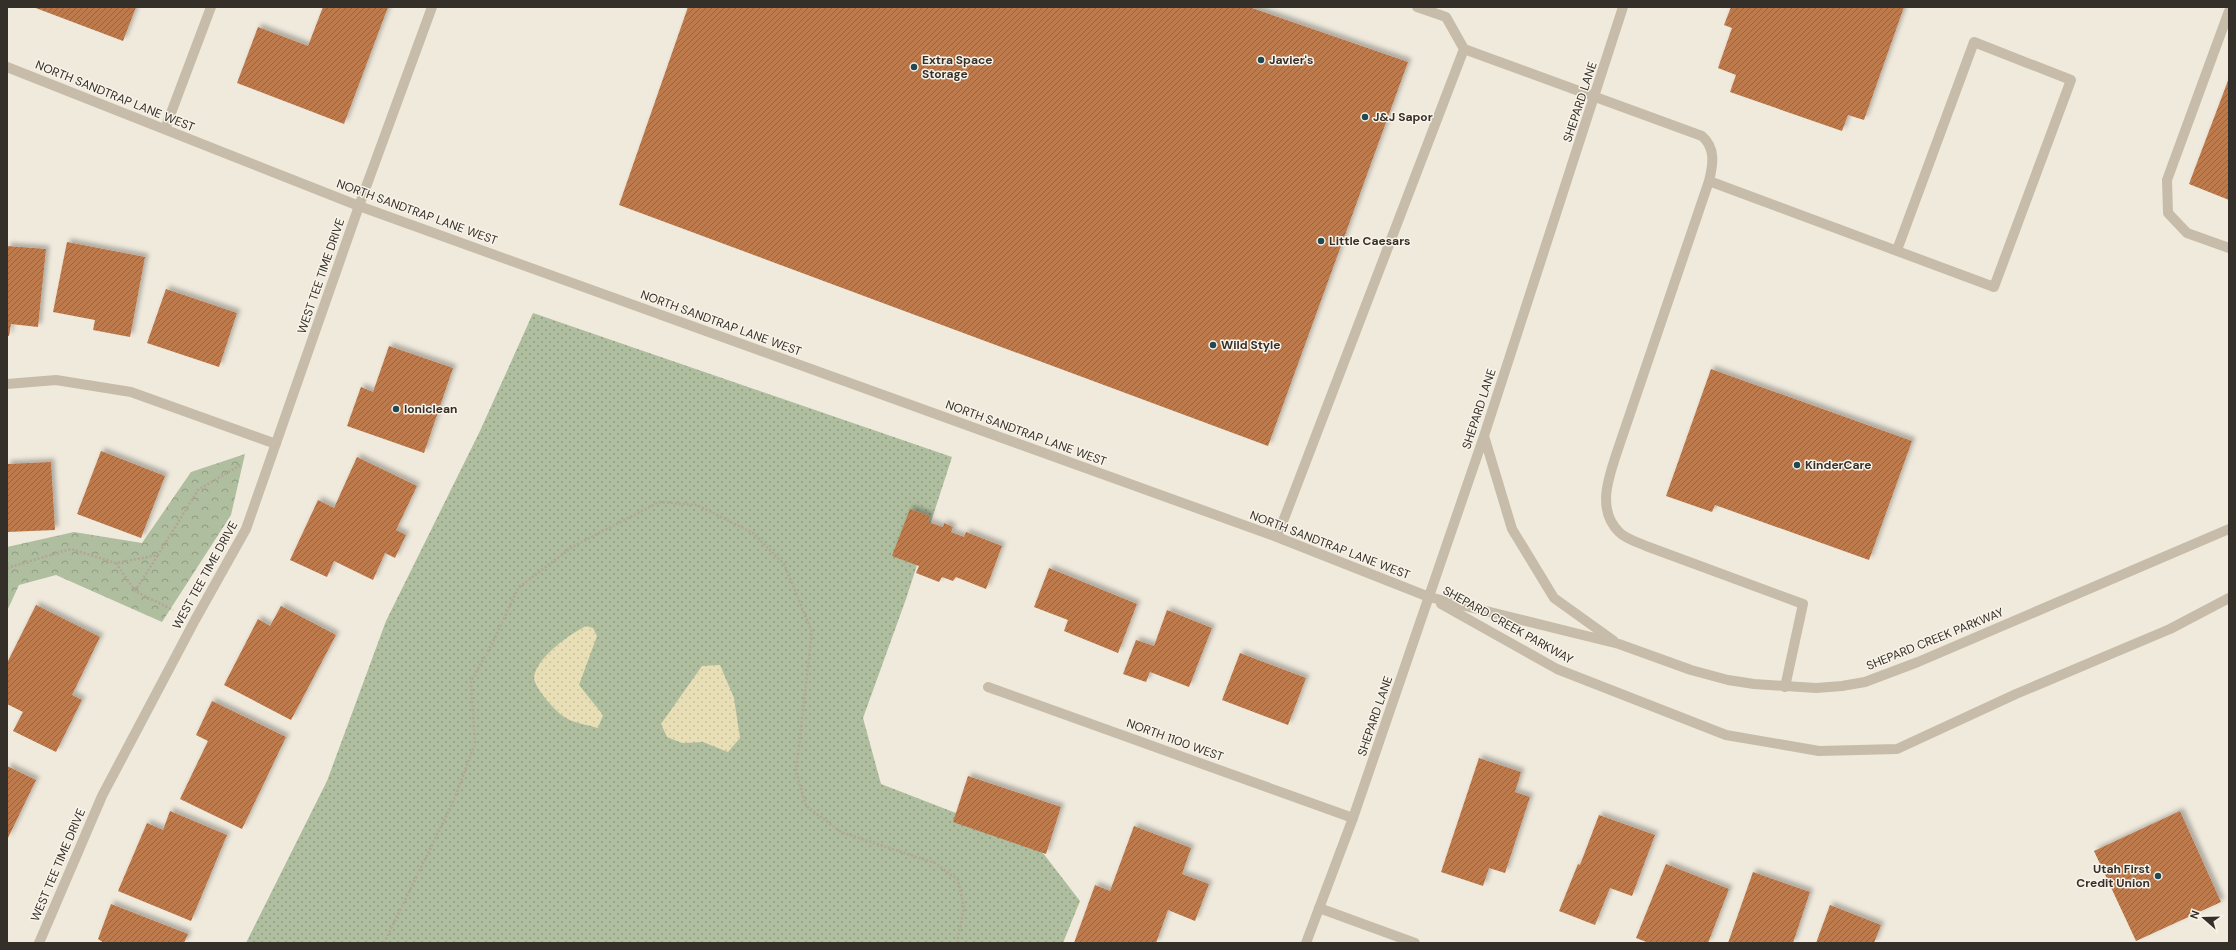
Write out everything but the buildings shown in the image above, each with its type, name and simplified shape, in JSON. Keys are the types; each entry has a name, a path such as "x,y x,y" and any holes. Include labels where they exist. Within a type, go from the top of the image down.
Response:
{"street":[{"path":"165,129 211,7"},
{"name":"WEST TEE TIME DRIVE","path":"39,943 102,796 195,620 246,529 359,206 432,7"},
{"path":"1417,7 1446,17 1464,49 1596,95 1702,136 1709,141 1712,151 1713,165 1709,181 1609,477 1606,506 1613,524 1619,532 1627,537 1803,604 1785,687"},
{"path":"1446,17 1449,7"},
{"name":"SHEPARD LANE","path":"1306,943 1353,818 1484,436 1596,95 1623,7"},
{"path":"2229,11 2167,180 2168,213 2187,233 2229,248"},
{"path":"1709,181 1994,286 2071,80 1974,42 1897,250"},
{"path":"1277,537 1464,49"},
{"name":"NORTH SANDTRAP LANE WEST","path":"7,67 359,206 1277,537 1429,597"},
{"path":"7,384 56,380 131,392 276,444"},
{"path":"1484,436 1512,529 1554,598 1618,644"},
{"name":"SHEPARD CREEK PARKWAY","path":"1429,597 1618,644 1657,659 1728,680 1785,687 1842,686 1865,682 1889,674 2229,529"},
{"name":"SHEPARD CREEK PARKWAY","path":"1429,597 1557,669 1726,735 1818,751 1896,749 2016,694 2170,629 2229,598"},
{"name":"NORTH 1100 WEST","path":"988,688 1353,818"},
{"path":"1319,908 1415,943"}],"path":[{"path":"135,591 198,490 276,444"},
{"path":"384,943 453,802 475,744 471,681 492,644 518,588 572,547 659,502 697,505 753,534 784,564 812,632 796,771 806,806 841,832 935,863 958,880 964,908 957,943"},
{"path":"7,568 71,549 116,563 158,555"},
{"path":"116,563 135,591 195,620"}],"green space":[{"path":"533,313 952,457 906,599 863,718 881,784 1036,844 1080,901 1063,943 246,943 327,781 386,621 480,431"},
{"path":"245,454 231,515 162,622 56,575 19,585 7,611 7,547 74,532 142,543 191,472"}],"sand":[{"path":"586,626 593,628 597,636 579,685 603,715 598,728 580,724 559,713 541,692 534,677 536,669 555,647 563,640"},
{"path":"720,665 734,698 740,738 728,752 703,742 682,743 667,737 661,724 702,666"}],"place":[{"name":"Javier's","path":"1261,60"},
{"name":"Extra Space Storage","path":"914,67"},
{"name":"J&J Sapor","path":"1365,117"},
{"name":"Little Caesars","path":"1321,241"},
{"name":"Wild Style","path":"1213,345"},
{"name":"Ioniclean","path":"396,409"},
{"name":"KinderCare","path":"1797,465"},
{"name":"Utah First Credit Union","path":"2158,876"}]}
